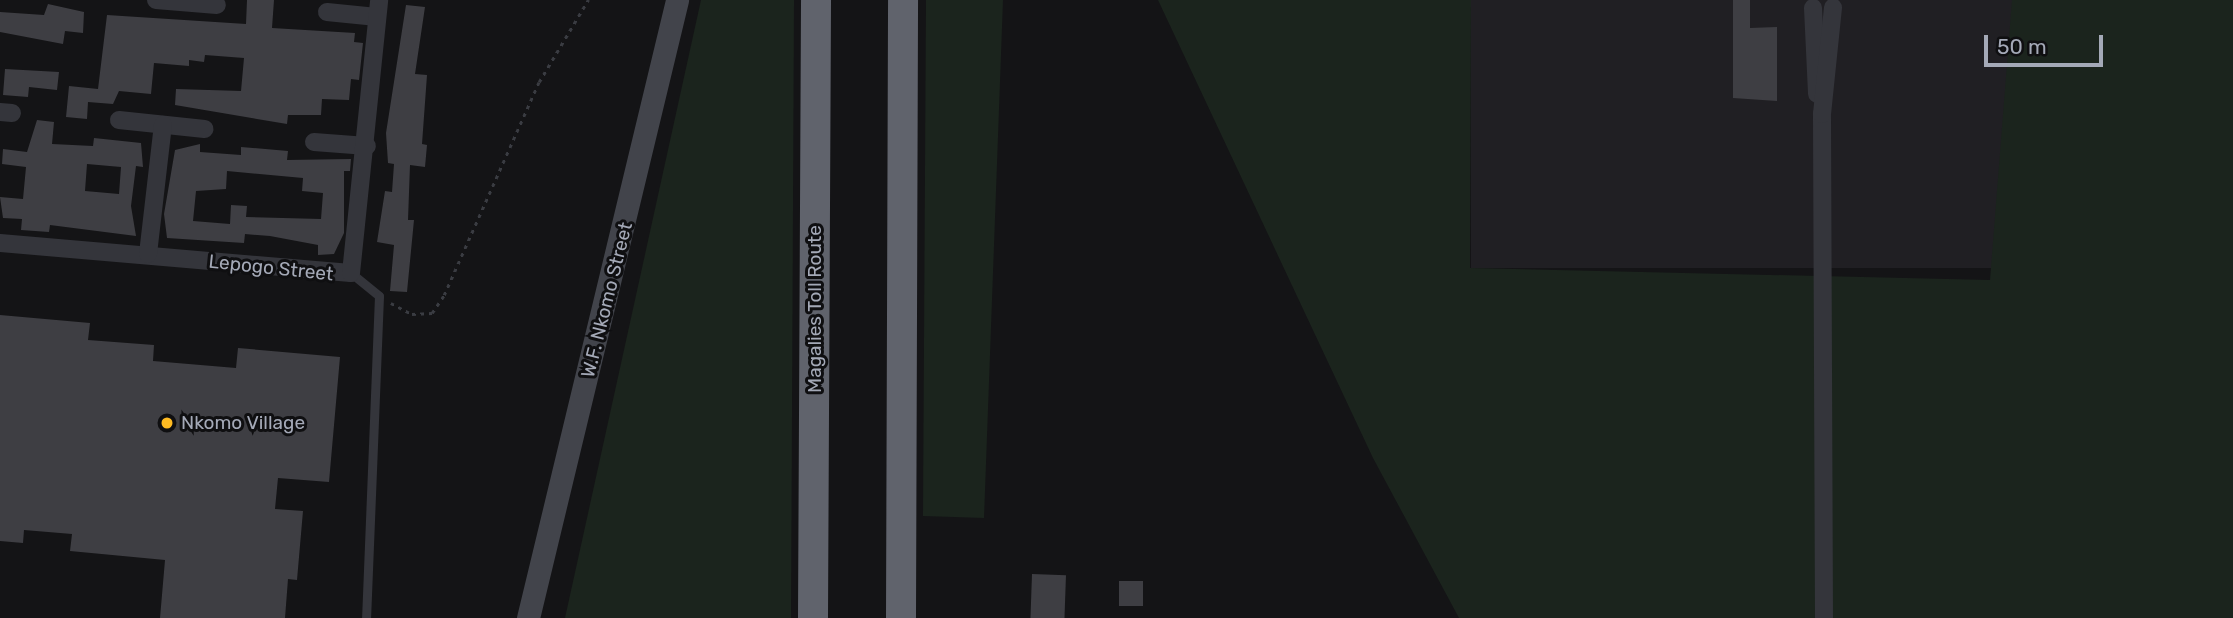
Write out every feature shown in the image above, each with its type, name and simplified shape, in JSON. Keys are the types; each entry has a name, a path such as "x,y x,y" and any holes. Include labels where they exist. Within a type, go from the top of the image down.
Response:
{"highway":[{"name":"Magalies Toll Route","path":"813,618 816,0"},
{"path":"901,618 903,0"}],"main road":[{"name":"W.F. Nkomo Street","path":"532,612 677,0"}],"street":[{"path":"167,0 217,5"},
{"path":"1813,8 1822,114 1824,618"},
{"path":"1822,114 1833,8"},
{"path":"327,12 378,9"},
{"name":"Lepogo Street","path":"0,243 352,273 367,146 378,9"},
{"path":"119,120 205,129"},
{"path":"148,254 163,125"},
{"path":"314,142 367,146"}],"lane":[{"path":"352,273 379,296 366,618"}],"path":[{"path":"379,296 412,314 432,313 539,82 588,0"}],"shaded area":[{"path":"701,0 794,0 791,618 565,618"},
{"path":"926,0 1003,0 984,518 923,516"},
{"path":"1158,0 1471,0 1470,268 1990,280 2012,0 2233,0 2233,618 1459,618 1373,458"},
{"path":"1471,0 2012,0 2012,268 1471,268"}],"building":[{"path":"247,0 274,0 272,28 355,33 354,42 363,43 359,80 351,79 349,100 322,99 321,115 288,115 287,124 175,105 176,89 241,91 244,58 205,55 204,62 189,60 189,66 154,63 151,94 119,91 113,104 88,102 87,119 66,117 69,86 98,89 107,15 246,24"},
{"path":"1733,0 1750,0 1750,28 1777,27 1777,101 1733,98"},
{"path":"48,4 84,12 83,33 65,31 63,44 0,32 0,12 44,15"},
{"path":"406,5 425,7 415,74 427,75 422,144 427,145 425,167 410,165 408,220 414,220 407,292 390,291 394,245 377,242 385,191 392,192 394,164 388,163 386,133"},
{"path":"5,69 59,72 57,90 29,87 28,97 3,95"},
{"path":"37,120 54,122 52,144 93,146 94,138 141,143 143,167 136,166 131,206 136,236 50,225 49,232 21,230 22,219 3,218 0,197 23,199 26,167 2,164 3,149 27,152","holes":["87,164 121,167 119,194 85,191"]},
{"path":"200,144 200,152 241,155 241,147 288,151 287,160 351,159 350,171 344,171 344,233 334,254 318,255 318,245 270,236 245,234 244,243 167,238 164,214 175,150","holes":["227,171 303,178 302,191 323,193 321,219 246,217 247,206 231,205 230,224 193,221 196,191 226,189"]},
{"name":"Nkomo Village","path":"0,315 90,323 88,340 154,345 153,361 236,368 238,348 340,357 329,482 278,478 275,509 303,511 297,580 288,579 285,618 160,618 165,560 70,551 72,534 24,530 23,543 0,541"},
{"path":"1032,574 1066,575 1064,618 1030,618"},
{"path":"1119,581 1143,581 1143,606 1119,606"}],"place":[{"name":"Nkomo Village","path":"167,423"}]}
